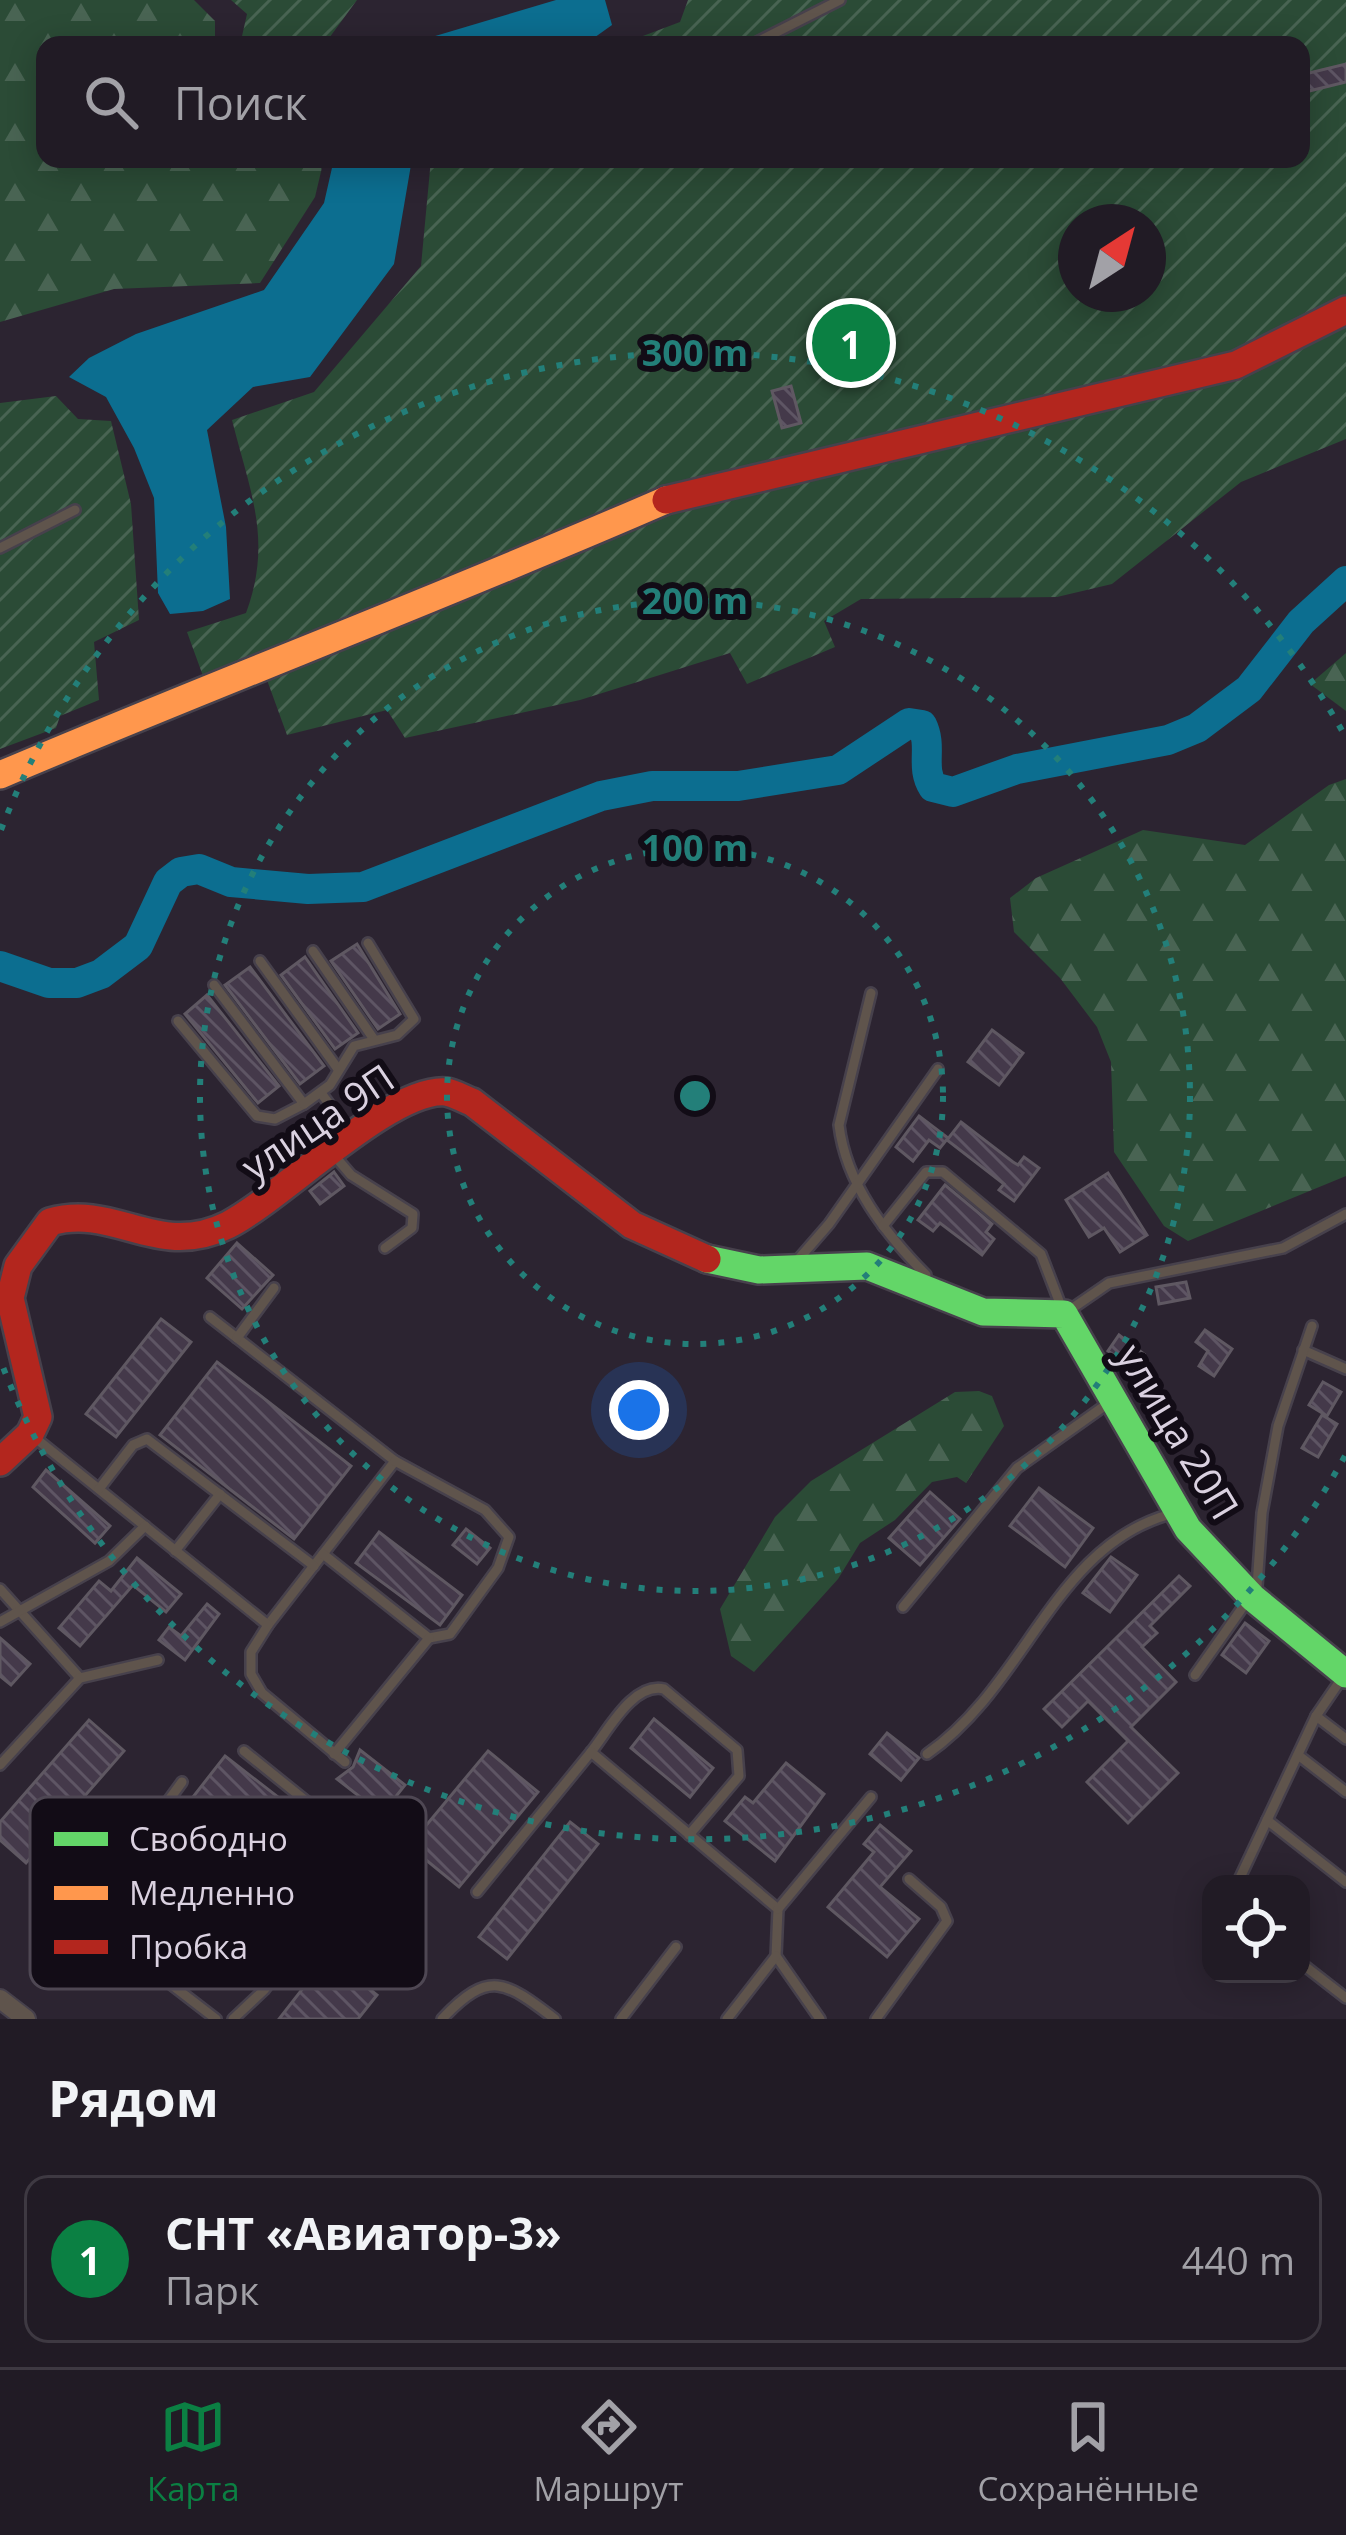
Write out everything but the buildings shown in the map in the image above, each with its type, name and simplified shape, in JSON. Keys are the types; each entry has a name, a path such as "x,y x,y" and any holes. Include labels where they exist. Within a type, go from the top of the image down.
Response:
{"street":[{"path":"3,767 408,613 686,492 1236,364 1346,310"},
{"name":"улица 9П","path":"30,1434 38,1405 11,1317 12,1282 50,1222 82,1215 153,1238 196,1239 251,1212 416,1098 446,1093 465,1098 605,1208 659,1240 723,1265 787,1269 850,1263 880,1268 992,1313 1064,1314"},
{"name":"улица 20П","path":"1064,1314 1176,1512 1253,1598 1346,1674"},
{"path":"1,1460 30,1434"},
{"path":"0,1999 26,2019"}],"lane":[{"path":"769,36 840,0"},
{"path":"0,548 75,509"},
{"path":"178,1021 256,1117 274,1119 321,1093 354,1046 401,1033 414,1014 368,943"},
{"path":"313,950 373,1038"},
{"path":"260,962 338,1069"},
{"path":"214,985 304,1104"},
{"path":"871,994 839,1124 855,1186 884,1226 951,1299"},
{"path":"787,1269 809,1249 938,1069"},
{"path":"321,1093 351,1175 413,1214 412,1228 385,1248"},
{"path":"884,1226 926,1172 943,1172 1041,1254 1064,1314 1109,1283 1283,1248 1346,1214"},
{"path":"237,1338 274,1288"},
{"path":"0,1316 20,1356"},
{"path":"210,1317 395,1461 485,1510 508,1537 498,1568 450,1634 429,1638 334,1754"},
{"path":"1195,1675 1253,1598 1278,1426 1312,1327"},
{"path":"1303,1350 1346,1369"},
{"path":"903,1607 1017,1468 1113,1400"},
{"path":"30,1434 268,1625"},
{"path":"99,1489 133,1444 147,1439 314,1566"},
{"path":"345,1762 256,1684 250,1652 395,1461"},
{"path":"176,1551 220,1494"},
{"path":"927,1754 972,1720 1106,1541 1137,1522 1176,1512"},
{"path":"0,1622 109,1561 145,1526"},
{"path":"323,1554 429,1638"},
{"path":"0,1589 80,1678"},
{"path":"0,1765 80,1678 158,1660"},
{"path":"1241,1875 1316,1716 1346,1674"},
{"path":"477,1892 644,1690 664,1689 742,1758 739,1776 689,1835"},
{"path":"1316,1716 1346,1738"},
{"path":"244,1751 299,1797"},
{"path":"591,1753 778,1909"},
{"path":"1298,1755 1346,1792"},
{"path":"170,1797 182,1782"},
{"path":"727,2019 776,1956 778,1909 871,1797"},
{"path":"1267,1820 1346,1882"},
{"path":"876,2019 946,1928 941,1906 909,1879"},
{"path":"621,2019 676,1947"},
{"path":"776,1956 820,2019"},
{"path":"1310,1970 1346,1998"},
{"path":"442,2019 468,1992 493,1985 522,1994 555,2019"},
{"path":"180,1989 217,2019"},
{"path":"233,2019 260,1989"}],"green space":[{"path":"0,0 194,0 215,21 215,36 36,36 36,168 322,168 315,197 260,283 114,289 0,322"},
{"path":"231,0 357,0 331,36 242,36 247,14"},
{"path":"688,0 1346,0 1346,439 1241,482 1112,584 1057,597 861,599 824,621 835,647 747,684 730,653 580,700 405,738 387,710 287,735 267,680 211,698 187,632 246,613 258,562 256,516 232,420 314,392 421,266 430,168 1310,168 1310,36 643,36 680,22"},
{"path":"56,396 78,419 111,421 131,504 139,620 94,642 99,700 60,716 56,728 0,749 0,403"},
{"path":"1346,653 1346,711 1310,684"},
{"path":"1346,779 1346,1176 1188,1241 1164,1226 1114,1152 1111,1062 1097,1027 1060,978 1014,932 1010,898 1036,878 1143,830 1245,845 1329,785"},
{"path":"955,1392 992,1396 1004,1426 966,1483 957,1477 932,1482 895,1520 860,1543 838,1579 754,1672 731,1656 720,1609 775,1517 811,1481"}],"water":[{"path":"556,0 605,0 612,25 597,36 435,36"},
{"path":"332,168 410,168 394,264 310,377 253,387 207,430 226,527 230,599 203,611 170,614 158,593 154,498 134,448 106,397 69,377 89,358 136,334 264,290 324,203"}],"waterway":[{"path":"0,966 49,983 77,983 101,974 138,946 168,882 181,872 199,869 231,882 308,889 363,887 601,796 652,786 738,786 838,770 909,723 922,725 933,787 953,792 1017,769 1168,740 1197,728 1249,689 1301,622 1346,581"}],"traffic: fast":[{"path":"707,1259 759,1270 867,1266 983,1312 1064,1314 1188,1529 1253,1598 1346,1674"}],"traffic: slow":[{"path":"0,775 666,500"}],"traffic: jam":[{"path":"666,500 1236,365 1346,310"},
{"path":"0,1462 30,1434 38,1417 10,1298 18,1266 50,1222 96,1219 158,1234 203,1234 228,1225 367,1125 423,1095 446,1092 472,1102 632,1225 707,1259"}],"place":[{"name":"СНТ «Авиатор-3»","path":"851,343"}]}
